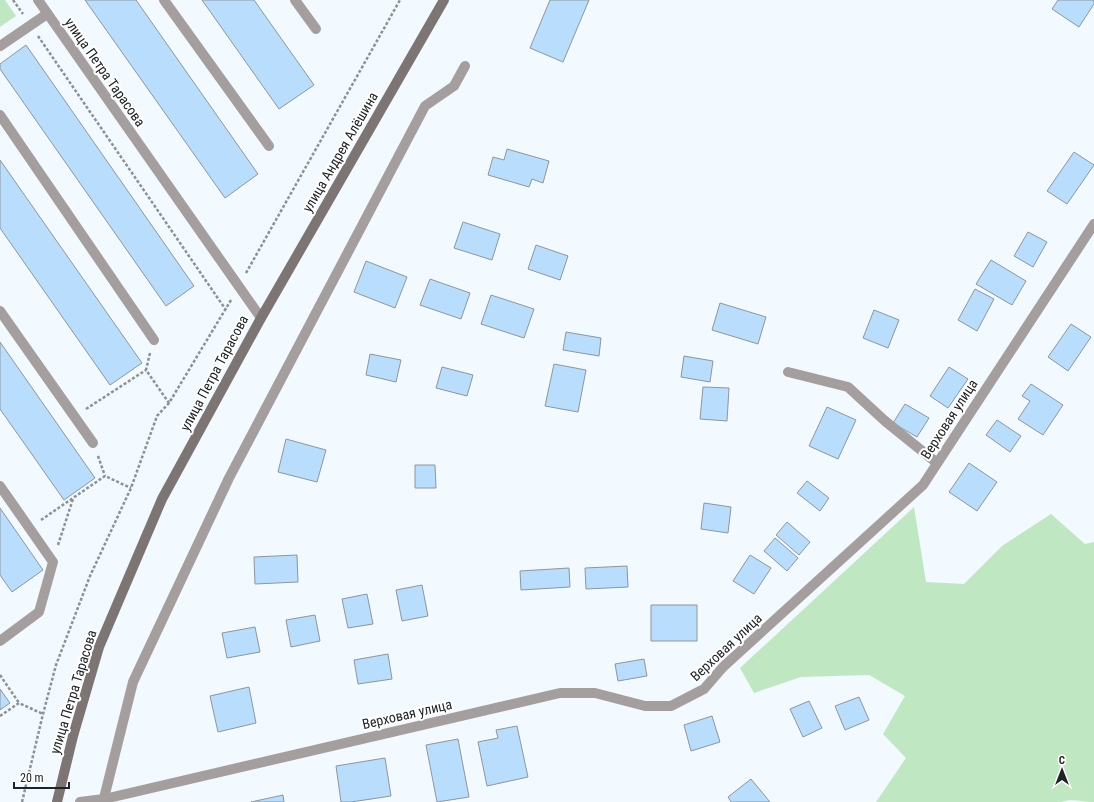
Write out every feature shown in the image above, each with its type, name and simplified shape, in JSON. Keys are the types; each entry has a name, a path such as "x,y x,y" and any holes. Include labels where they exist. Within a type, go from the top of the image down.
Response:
{"street":[{"name":"улица Петра Тарасова","path":"38,0 261,318 162,499 99,647 73,736 57,802"},
{"path":"164,0 268,146"},
{"path":"295,0 316,29"},
{"name":"улица Андрея Алёшина","path":"261,318 444,0"},
{"path":"0,46 47,14"},
{"path":"104,800 134,682 229,478 425,106 454,86 465,66"},
{"path":"0,115 154,340"},
{"name":"Верховая улица","path":"80,802 104,800 560,693 595,693 645,706 671,706 704,689 723,667 923,485 1094,224"},
{"path":"0,311 93,443"},
{"path":"788,372 848,387 885,421 937,463"},
{"path":"0,486 53,562 39,612 0,641"}],"path":[{"path":"13,0 226,310"},
{"path":"22,802 42,714 56,665 90,576 131,488 157,416 169,403 226,310 400,0"},
{"path":"74,416 146,370 154,340"},
{"path":"146,370 169,403"},
{"path":"93,443 106,476 131,488"},
{"path":"29,528 106,476"},
{"path":"53,562 73,498"},
{"path":"0,676 19,703 42,714"},
{"path":"0,716 19,703"}],"green space":[{"path":"0,0 5,0 16,16 0,27"},
{"path":"914,507 926,582 964,584 1002,546 1051,514 1085,544 1094,542 1094,802 1073,800 1061,802 876,802 906,758 883,734 905,696 869,675 801,677 754,693 740,668"}],"building":[{"path":"85,0 136,0 258,174 225,198"},
{"path":"202,0 254,0 314,85 279,109"},
{"path":"550,0 589,0 563,62 530,48"},
{"path":"1058,0 1094,0 1094,4 1079,27 1052,9"},
{"path":"26,45 194,286 166,306 0,69 0,64"},
{"path":"507,149 549,161 543,183 532,179 529,187 488,175 493,157 504,160"},
{"path":"1074,152 1094,165 1067,204 1047,191"},
{"path":"0,160 142,363 110,385 0,228"},
{"path":"463,222 500,234 492,260 454,248"},
{"path":"1028,232 1047,242 1033,267 1014,256"},
{"path":"536,245 568,256 560,280 528,269"},
{"path":"991,260 1026,281 1012,305 976,284"},
{"path":"366,261 407,277 395,308 354,292"},
{"path":"430,279 470,293 461,319 420,305"},
{"path":"975,289 994,299 977,331 958,320"},
{"path":"491,295 534,309 524,338 481,324"},
{"path":"720,303 766,317 758,344 712,330"},
{"path":"874,310 899,320 888,348 863,338"},
{"path":"1071,324 1091,337 1068,371 1048,357"},
{"path":"566,332 601,338 599,356 563,350"},
{"path":"0,342 95,478 64,500 0,409"},
{"path":"370,354 401,360 396,382 366,375"},
{"path":"684,356 713,361 710,382 681,377"},
{"path":"554,364 586,370 578,412 545,406"},
{"path":"442,367 473,375 467,396 436,388"},
{"path":"949,367 968,379 948,408 930,396"},
{"path":"1031,384 1063,405 1043,435 1018,419 1030,401 1022,396"},
{"path":"703,387 729,388 727,421 700,419"},
{"path":"905,404 929,418 917,437 893,423"},
{"path":"827,407 856,420 838,459 809,446"},
{"path":"997,420 1021,436 1010,452 986,435"},
{"path":"286,439 326,450 317,482 278,472"},
{"path":"969,463 997,482 977,511 949,492"},
{"path":"415,465 435,465 436,488 415,488"},
{"path":"807,481 829,498 820,511 797,493"},
{"path":"704,503 731,507 728,533 701,529"},
{"path":"0,508 43,570 12,592 0,575"},
{"path":"787,522 810,542 799,555 776,535"},
{"path":"775,538 798,558 787,571 764,551"},
{"path":"297,555 298,582 255,584 254,557"},
{"path":"750,555 771,568 754,594 733,581"},
{"path":"627,566 628,587 586,589 585,568"},
{"path":"569,568 570,587 521,590 520,571"},
{"path":"422,585 428,616 402,621 396,590"},
{"path":"367,594 373,624 348,628 342,599"},
{"path":"651,605 697,605 697,641 651,641"},
{"path":"315,615 320,641 291,647 286,620"},
{"path":"255,627 260,652 227,658 222,633"},
{"path":"388,654 392,679 358,684 354,660"},
{"path":"644,659 647,676 618,681 615,664"},
{"path":"249,687 256,723 218,732 210,696"},
{"path":"0,689 10,703 0,710"},
{"path":"859,697 869,720 845,730 835,706"},
{"path":"809,701 822,728 803,737 790,709"},
{"path":"712,716 720,742 691,751 684,725"},
{"path":"517,726 528,777 487,786 478,742 498,738 496,730"},
{"path":"458,739 469,797 437,802 426,745"},
{"path":"385,758 391,796 341,802 336,766"},
{"path":"751,779 770,802 731,802 728,797"},
{"path":"283,795 284,802 251,802"}]}
